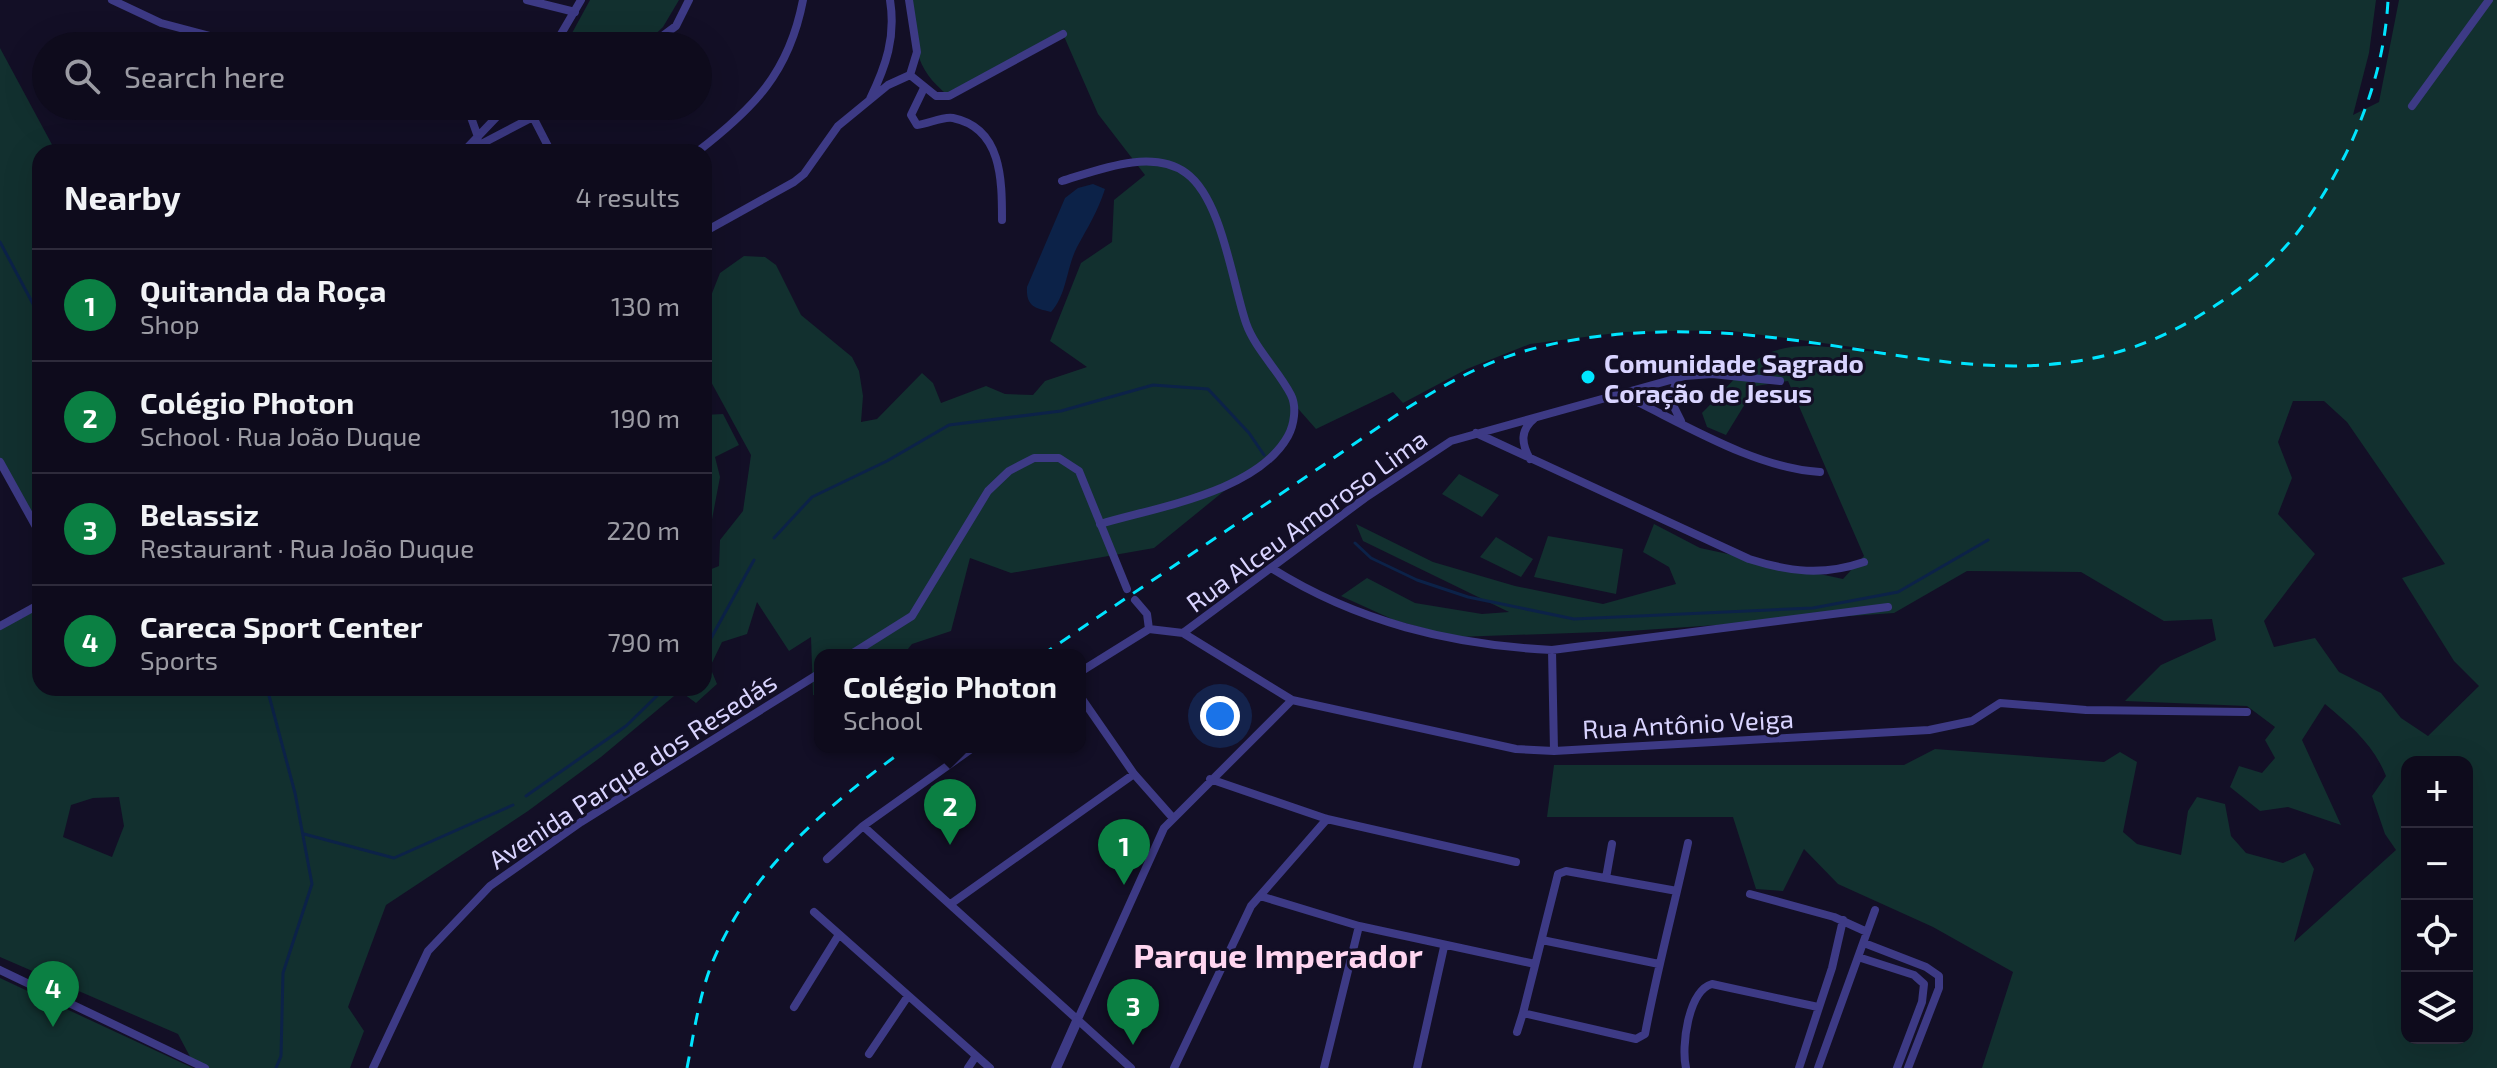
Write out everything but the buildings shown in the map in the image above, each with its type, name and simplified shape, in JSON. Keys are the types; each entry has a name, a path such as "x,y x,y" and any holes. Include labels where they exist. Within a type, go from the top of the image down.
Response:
{"street":[{"path":"112,0 161,23 195,32"},
{"path":"527,0 575,12"},
{"path":"563,32 581,0"},
{"path":"668,32 676,26 689,0"},
{"path":"707,144 737,121 773,82 796,35 803,0"},
{"path":"867,104 885,69 892,43 890,0"},
{"path":"712,228 794,182 804,174 838,126 888,85 910,75 917,52 909,0"},
{"path":"2412,106 2489,0"},
{"path":"910,75 936,96 949,96 1063,34"},
{"path":"924,88 911,115 917,125 951,117 983,132 994,150 1002,186 1002,220"},
{"path":"472,120 478,137"},
{"path":"472,144 494,120"},
{"path":"482,144 532,120"},
{"path":"535,120 547,144"},
{"path":"1062,181 1122,164 1161,163 1185,172 1204,192 1238,287 1247,325 1293,397 1294,422 1288,437 1251,474 1203,494 1100,524"},
{"name":"Rua Alceu Amoroso Lima","path":"1183,633 1443,445 1474,433 1678,378 1712,374 1780,381"},
{"path":"1678,378 1670,399 1681,422"},
{"path":"1619,393 1762,460 1793,470 1820,472"},
{"path":"1531,459 1522,441 1530,422 1540,415"},
{"path":"1474,433 1716,546 1778,568 1820,572 1864,562"},
{"path":"860,649 912,616 988,491 1009,471 1034,458 1059,458 1079,471 1127,589"},
{"path":"0,462 32,520"},
{"path":"1271,568 1317,595 1395,626 1452,641 1552,650 1888,607"},
{"path":"1086,668 1149,629 1147,614 1135,600"},
{"path":"0,626 32,608"},
{"name":"Rua Antônio Veiga","path":"1149,629 1183,633 1292,700 1516,749 1554,751 1929,730 1972,721 2000,703 2086,710 2247,712"},
{"path":"1552,650 1554,751"},
{"name":"Avenida Parque dos Resedás","path":"373,1068 428,951 490,886 550,841 814,677"},
{"path":"1056,1068 1150,853 1172,817 1292,700"},
{"path":"1086,705 1134,774 1172,817"},
{"path":"827,859 863,826 966,753"},
{"path":"952,903 1134,774"},
{"path":"1210,779 1327,819 1516,862"},
{"path":"1174,1068 1251,906 1327,819"},
{"path":"863,826 952,903 1131,1068"},
{"path":"1523,1013 1641,1038 1645,1034 1688,843"},
{"path":"1606,878 1612,844"},
{"path":"1517,1032 1542,940 1553,879 1558,874 1566,871 1677,891"},
{"path":"1750,894 1843,920 1867,932"},
{"path":"1260,896 1359,926 1444,947 1535,964"},
{"path":"1818,1068 1875,910"},
{"path":"814,912 990,1068"},
{"path":"1799,1068 1843,920"},
{"path":"1324,1068 1359,926"},
{"path":"794,1007 838,936"},
{"path":"1542,940 1659,964"},
{"path":"1864,943 1926,967 1939,976 1939,988 1908,1068"},
{"path":"1417,1068 1444,947"},
{"path":"1858,957 1914,975 1924,984 1922,1002 1897,1068"},
{"path":"0,970 205,1068"},
{"path":"1686,1068 1683,1054 1696,996 1703,987 1712,984 1818,1007"},
{"path":"869,1054 908,996"},
{"path":"968,1068 976,1056"}],"green space":[{"path":"590,0 679,0 658,32 573,32"},
{"path":"909,0 2376,0 2369,53 2353,115 2379,102 2399,0 2497,0 2497,1068 1982,1068 2013,972 1933,927 1838,884 1804,849 1783,891 1756,889 1733,817 1547,817 1554,765 1904,765 1935,749 2104,762 2120,752 2137,762 2123,832 2137,844 2181,855 2188,811 2197,797 2225,804 2231,836 2246,853 2283,863 2305,853 2314,869 2294,942 2396,850 2385,834 2372,796 2386,776 2375,754 2360,736 2325,704 2302,740 2341,825 2288,807 2260,811 2230,787 2239,766 2262,773 2275,758 2265,740 2275,727 2247,706 2125,701 2161,665 2216,640 2212,619 2164,621 2081,572 1967,571 1894,613 1629,631 1456,637 1394,620 1341,596 1367,578 1415,603 1482,614 1509,612 1363,541 1356,524 1433,562 1515,586 1603,604 1676,584 1669,567 1643,552 1654,524 1700,548 1843,579 1864,556 1788,381 1756,386 1726,435 1707,427 1702,413 1741,373 1770,353 1803,346 1889,352 1725,330 1624,332 1530,344 1467,369 1403,403 1393,392 1316,429 1294,404 1291,424 1277,448 1154,548 1011,573 970,558 951,631 912,644 908,649 814,649 814,695 811,637 789,651 757,602 747,634 722,642 712,663 712,569 719,566 720,540 743,511 751,455 712,384 712,293 720,273 744,256 765,257 776,265 801,315 852,357 859,371 863,396 861,422 877,419 922,373 933,383 941,403 986,386 1005,394 1033,395 1045,381 1087,367 1050,341 1081,263 1112,242 1114,200 1145,175 1098,114 1063,34 949,96 928,75 918,54","holes":["2293,401 2324,401 2347,422 2445,564 2402,578 2454,661 2479,686 2428,736 2401,718 2381,693 2339,672 2315,638 2274,647 2264,621 2315,554 2278,514 2292,478 2278,442"]},
{"path":"0,48 32,107 32,120 39,120 52,144 32,144 32,520 0,462"},
{"path":"723,414 739,445 715,457 720,477 712,520 712,415"},
{"path":"1459,474 1499,495 1482,517 1442,494"},
{"path":"1548,536 1623,549 1616,594 1534,577"},
{"path":"1496,537 1533,559 1521,577 1480,557"},
{"path":"32,609 32,696 674,696 601,757 528,811 386,905 348,1007 364,1031 350,1068 196,1068 178,1034 0,957 0,627","holes":["119,797 124,826 112,857 63,837 71,805 93,798"]},
{"path":"712,672 717,684 712,689"},
{"path":"687,696 704,696 696,703"},
{"path":"0,978 17,986 193,1068 0,1068"}],"water":[{"path":"1093,184 1105,189 1073,255 1060,297 1051,312 1036,307 1028,298 1027,287 1065,198 1078,188"}],"waterway":[{"path":"0,242 32,302"},
{"path":"774,538 812,497 887,461 949,425 1061,411 1153,385 1208,389 1249,433 1264,455"},
{"path":"1355,543 1371,558 1417,580 1468,597 1574,619 1813,608 1898,592 1988,540"},
{"path":"712,636 754,560"},
{"path":"269,696 295,793 312,884 283,973 281,1056 276,1068"},
{"path":"526,796 626,726 657,696"},
{"path":"304,834 394,858 513,805"}],"railway":[{"path":"1051,649 1412,405 1488,364 1546,345 1645,332 1712,333 2002,366 2055,364 2109,355 2162,336 2241,287 2276,256 2306,221 2351,144 2362,116 2380,59 2388,0"},
{"path":"687,1068 708,974 729,927 749,896 795,841 821,816 900,753"}],"place":[{"name":"Comunidade Sagrado Coração de Jesus","path":"1588,377"},
{"name":"Colégio Photon","path":"950,845"},
{"name":"Quitanda da Roça","path":"1124,885"},
{"name":"Careca Sport Center","path":"53,1027"},
{"name":"Belassiz","path":"1133,1045"}],"district":[{"name":"Parque Imperador","path":"1278,954"}]}
